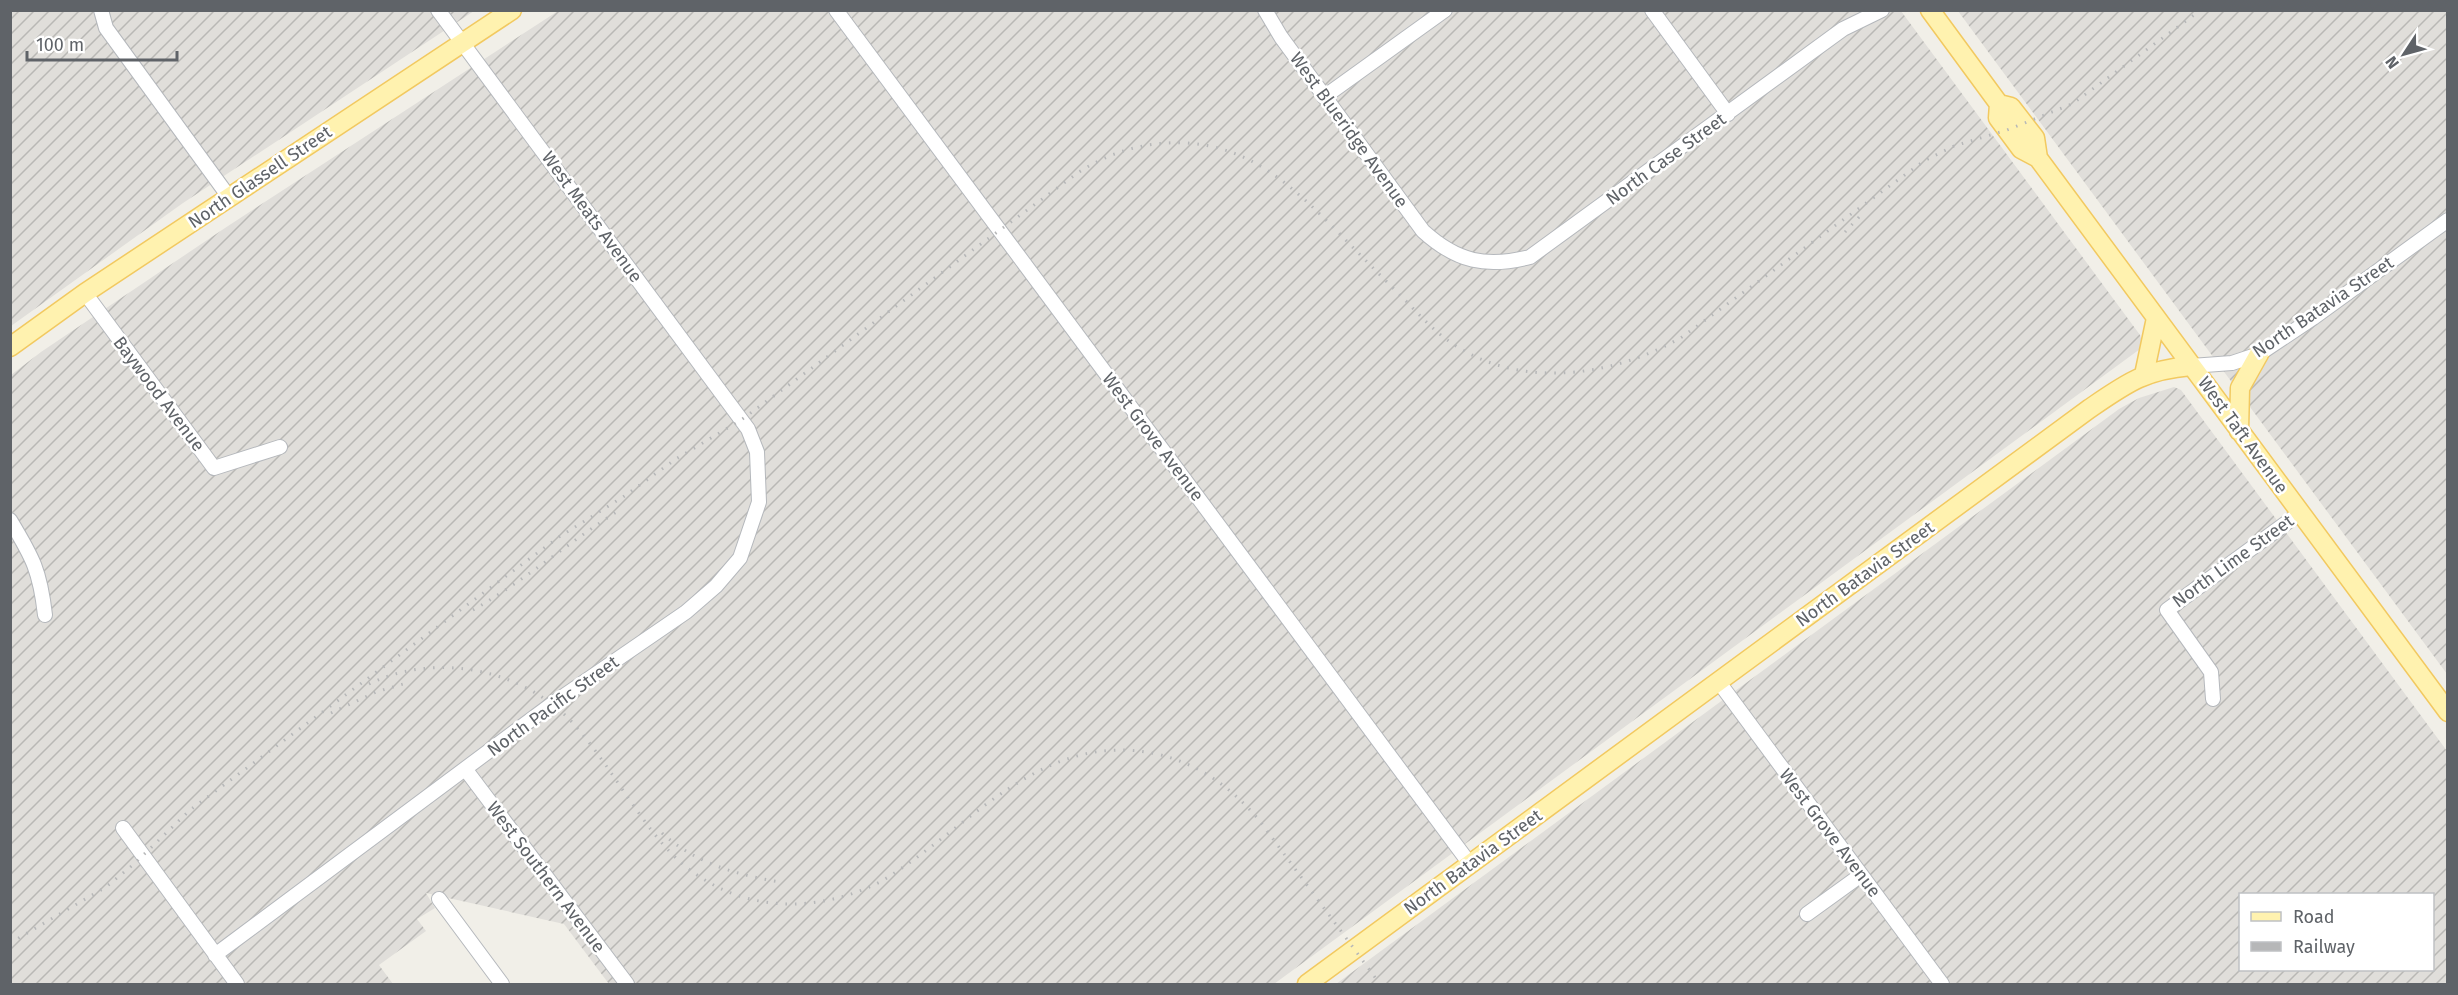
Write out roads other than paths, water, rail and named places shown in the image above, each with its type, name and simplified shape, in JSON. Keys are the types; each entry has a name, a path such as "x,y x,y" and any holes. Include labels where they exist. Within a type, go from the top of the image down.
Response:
{"main road":[{"name":"North Glassell Street","path":"10,347 85,293 229,196 512,10"},
{"name":"West Taft Avenue","path":"1930,10 1999,104 1998,118 2021,150 2038,158 2448,712"},
{"path":"2144,375 2156,318"},
{"path":"2239,430 2240,388 2259,354"},
{"name":"North Batavia Street","path":"1307,984 2089,409 2128,382 2144,375 2161,369 2191,366"}],"street":[{"path":"101,10 106,28 229,196"},
{"name":"West Meats Avenue","path":"438,10 720,391"},
{"name":"West Grove Avenue","path":"836,10 1470,864"},
{"name":"West Blueridge Avenue","path":"1265,10 1281,37 1392,191 1423,231 1439,245"},
{"path":"1324,97 1445,10"},
{"path":"1652,10 1728,114"},
{"name":"North Case Street","path":"1439,245 1483,263 1506,263 1530,257 1843,29 1882,10"},
{"name":"North Batavia Street","path":"2191,366 2232,363 2259,354 2313,318 2448,220"},
{"name":"Baywood Avenue","path":"85,293 214,468 280,447"},
{"name":"North Pacific Street","path":"215,955 552,704 686,612 716,586 740,558 759,502 757,452 748,429 720,391"},
{"name":"North Lime Street","path":"2213,699 2211,672 2167,610 2300,513"},
{"path":"10,520 38,572 45,615"},
{"name":"West Grove Avenue","path":"1718,681 1942,984"},
{"name":"West Southern Avenue","path":"466,770 627,984"},
{"path":"123,828 237,984"},
{"path":"1807,914 1861,875"},
{"path":"439,899 502,984"}],"railway":[{"path":"10,943 106,887 134,864 190,810 559,537 623,497 676,459 741,420 1079,172 1104,158 1144,146 1187,143 1211,146 1252,162 1271,173 1306,201 1425,321 1453,344 1487,362 1515,369 1543,373 1572,372 1629,361 1682,337 1924,161 1954,146 2007,130 2072,104 2201,10"},
{"path":"1845,232 1861,215"},
{"path":"473,610 510,587 618,511"},
{"path":"369,684 395,674 421,669 448,668 476,671 527,688 550,703 571,721 595,750 649,827 684,865 709,882 735,895 763,902 792,904 822,901 851,894 880,882 1008,789 1042,770 1077,756 1115,750 1157,754 1172,758 1213,778 1248,808 1380,984"},
{"path":"331,713 376,692 410,682"},
{"path":"662,833 702,860 748,876 780,882"}]}
